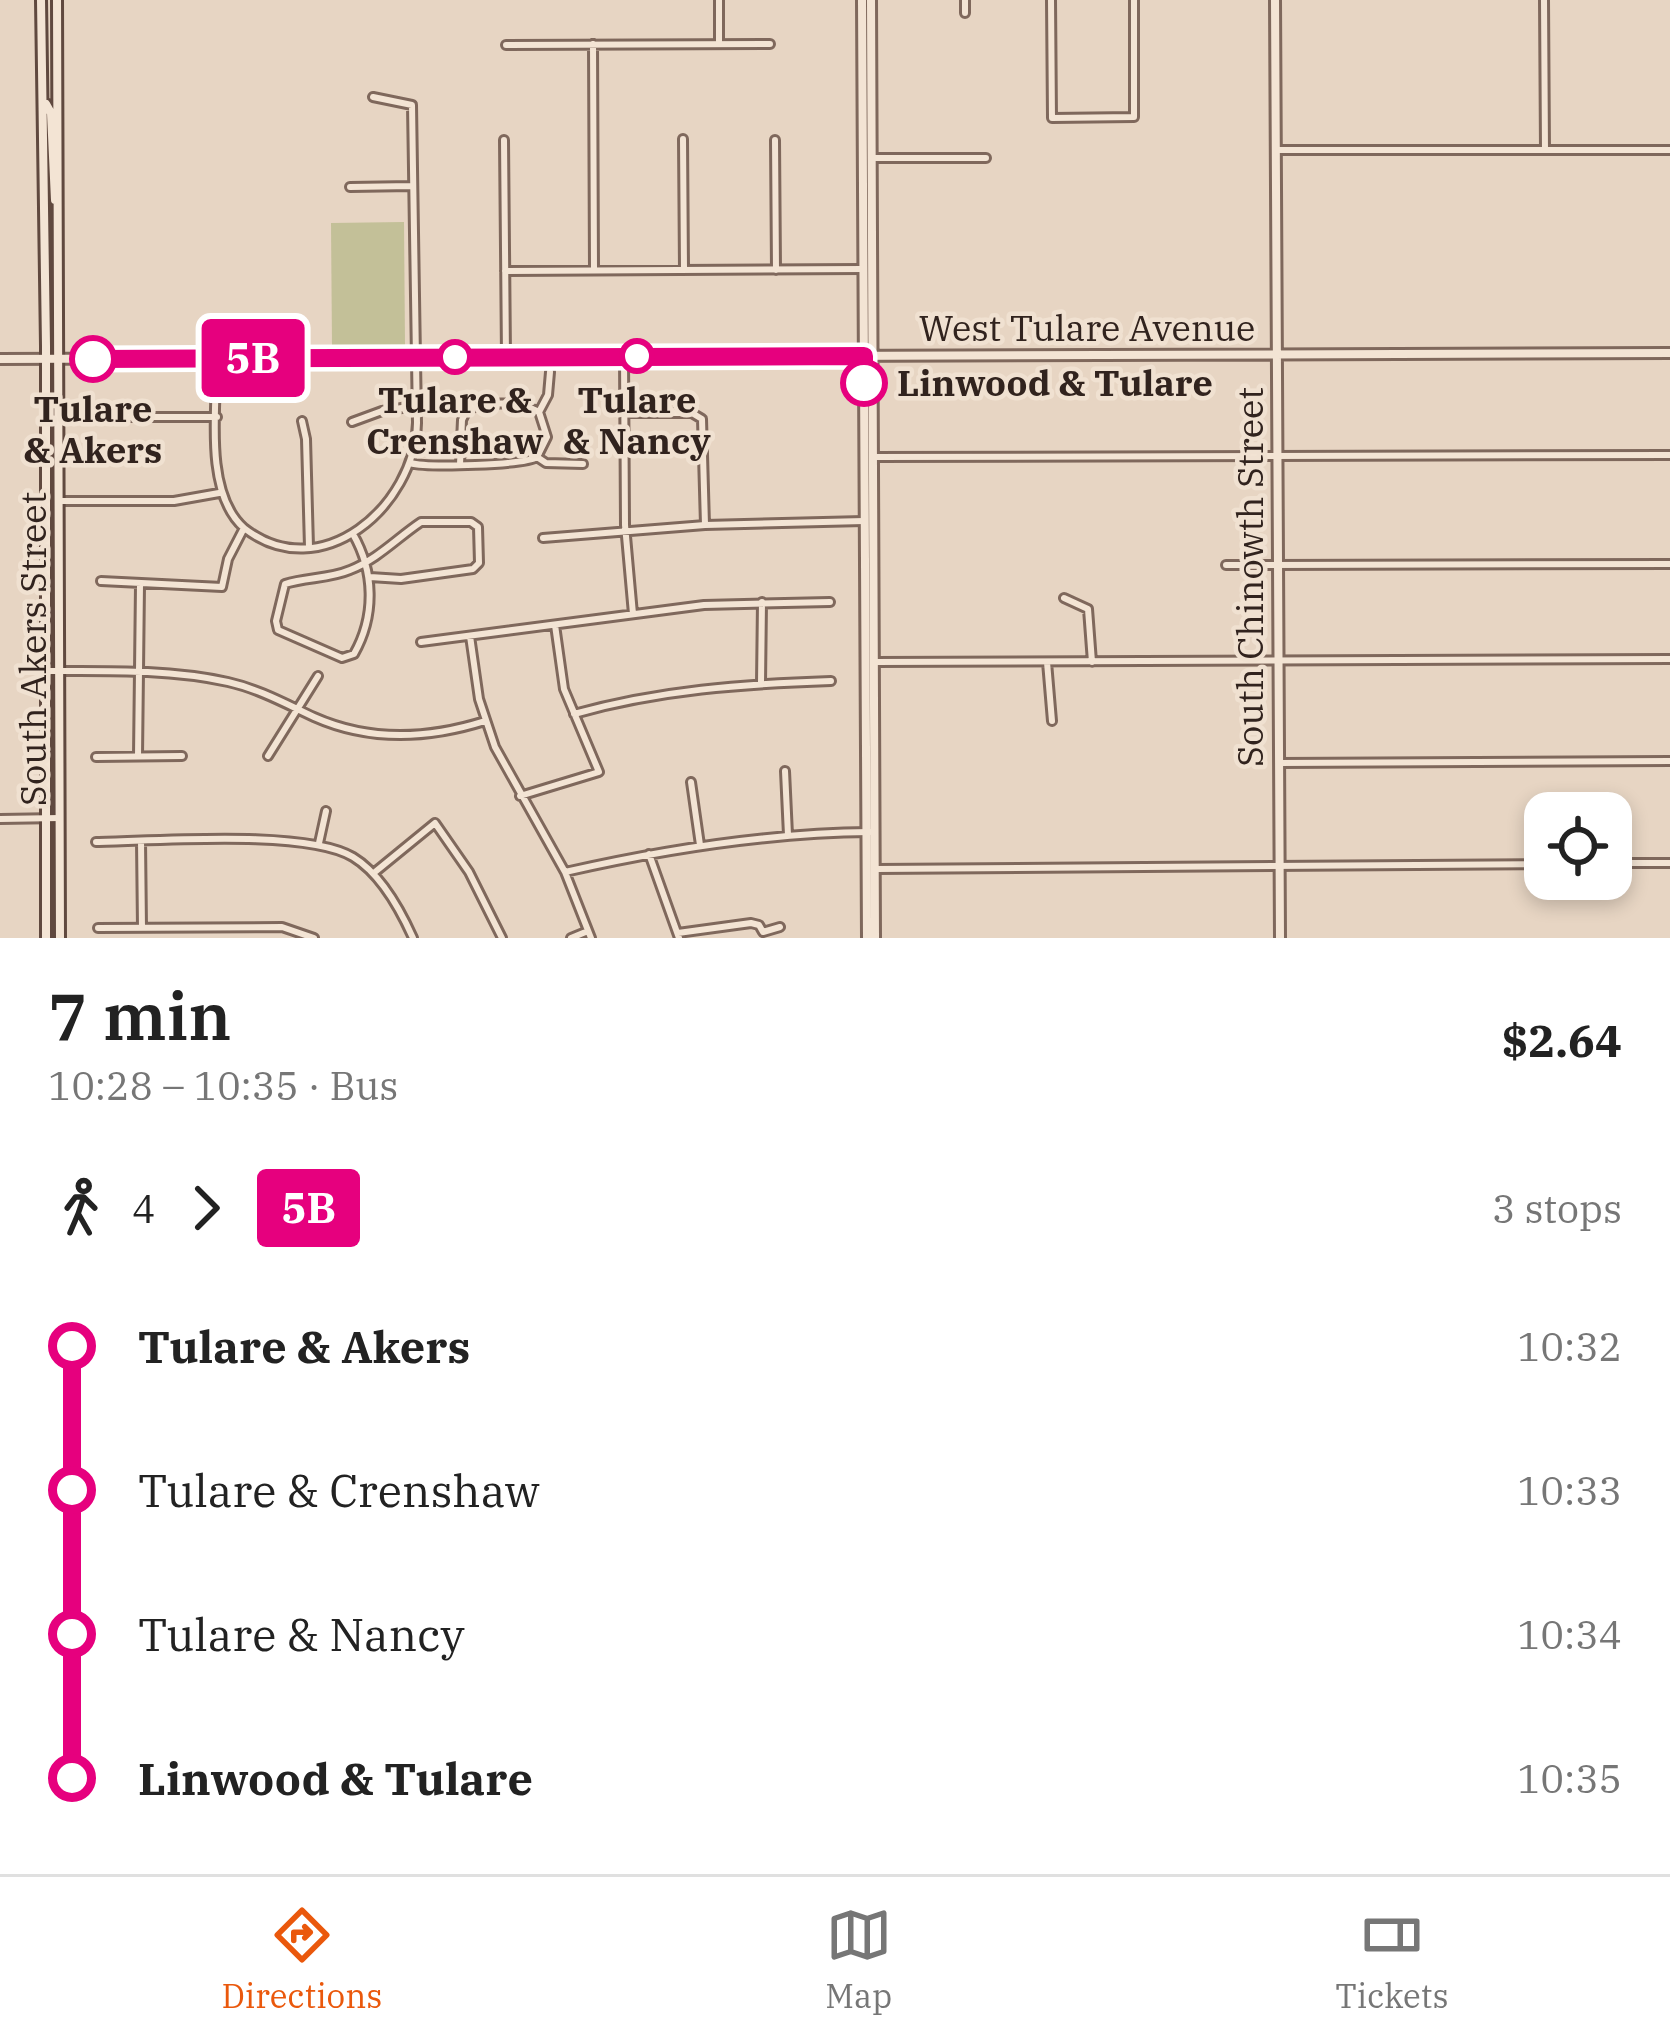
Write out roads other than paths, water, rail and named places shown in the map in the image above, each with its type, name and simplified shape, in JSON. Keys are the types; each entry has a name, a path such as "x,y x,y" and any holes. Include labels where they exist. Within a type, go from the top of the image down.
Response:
{"street":[{"name":"South Akers Street","path":"40,0 46,359 46,938"},
{"name":"South Akers Street","path":"57,0 60,938"},
{"path":"719,0 719,44"},
{"path":"867,0 862,116 872,457 871,938"},
{"path":"867,0 872,258 864,521 869,662"},
{"path":"965,0 965,13"},
{"path":"1051,0 1052,118 1134,117 1134,0"},
{"name":"South Chinowth Street","path":"1275,0 1280,938"},
{"path":"1544,0 1545,149"},
{"path":"593,44 594,270"},
{"path":"506,45 770,44"},
{"path":"217,358 220,492 244,529 273,544 308,547 353,534 385,508 410,463 416,435 412,105 373,97"},
{"path":"44,103 52,113 52,195 58,206"},
{"path":"862,116 867,154 872,158 986,158"},
{"path":"683,139 684,269"},
{"path":"504,140 506,357"},
{"path":"776,140 776,270"},
{"path":"1275,150 1670,150"},
{"path":"350,188 413,186"},
{"path":"863,269 872,258"},
{"path":"505,271 863,269"},
{"name":"West Tulare Avenue","path":"0,359 1670,353"},
{"path":"624,356 625,533 632,614"},
{"path":"538,412 548,395 550,373"},
{"path":"427,402 448,401 467,410"},
{"path":"410,463 434,467 522,464 537,457 547,426 538,412 520,405 478,405 467,410 462,420 460,464"},
{"path":"352,422 415,406"},
{"path":"624,413 692,413 702,418 705,525"},
{"path":"100,417 217,417"},
{"path":"302,421 307,439 308,547"},
{"path":"864,466 872,457 1670,455"},
{"path":"537,457 546,464 583,464"},
{"path":"61,501 174,501 220,492"},
{"path":"543,538 705,525 864,521"},
{"path":"353,534 367,562 370,578 365,628 348,658 278,630 285,584 330,577 367,562 421,522 478,527 478,563 472,569 401,579 370,578"},
{"path":"100,581 222,587 228,559 244,529"},
{"path":"1226,565 1670,564"},
{"path":"138,756 140,585"},
{"path":"1064,598 1088,609 1092,662"},
{"path":"761,683 762,602"},
{"path":"421,642 632,614 762,602 830,602"},
{"path":"520,796 599,772 574,714 558,659 555,625"},
{"path":"470,636 485,722 520,796 565,872 590,935 571,938"},
{"path":"869,662 1670,659"},
{"path":"1048,662 1052,721"},
{"path":"44,671 172,673 235,684 337,725 400,736 428,736 485,722"},
{"path":"268,756 318,676"},
{"path":"574,714 680,690 831,681"},
{"path":"96,757 182,756"},
{"path":"1279,763 1670,761"},
{"path":"784,772 788,835"},
{"path":"691,782 700,844"},
{"path":"319,843 326,811"},
{"path":"0,819 60,818"},
{"path":"374,873 435,823 470,872 502,938"},
{"path":"565,872 700,844 870,832"},
{"path":"141,841 142,928"},
{"path":"96,842 319,843 356,858 374,873 413,938"},
{"path":"649,854 678,936 751,923 759,925 763,935 780,927"},
{"path":"1632,863 1670,863"},
{"path":"870,869 1524,864"},
{"path":"98,928 282,927 311,936"}],"place":[{"name":"Tulare & Nancy","path":"637,356"},
{"name":"Tulare & Crenshaw","path":"455,357"},
{"name":"Tulare & Akers","path":"93,359"},
{"name":"Linwood & Tulare","path":"864,383"}]}
